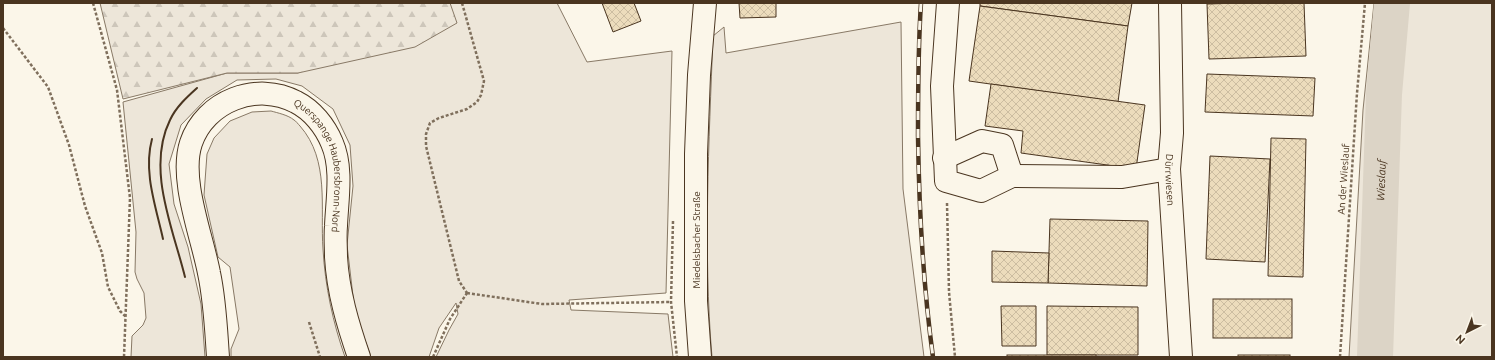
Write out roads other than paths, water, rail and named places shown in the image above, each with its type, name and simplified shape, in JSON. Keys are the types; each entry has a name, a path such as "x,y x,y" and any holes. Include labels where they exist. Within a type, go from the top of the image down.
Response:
{"street":[{"name":"Miedelsbacher Straße","path":"700,357 696,301 696,146 699,75 705,3"},
{"path":"948,3 942,86 946,181 981,191 1012,176 1122,177 1169,169"},
{"name":"Dürrwiesen","path":"1170,3 1172,133 1169,169 1181,357"},
{"name":"Querspange Haubersbronn-Nord","path":"218,357 209,274 190,193 187,170 191,144 198,127 214,110 233,98 253,94 274,94 296,102 316,116 333,143 338,164 336,259 341,295 350,331 359,357"},
{"path":"944,158 982,141 1002,145 1012,176"}],"waterway":[{"name":"Wieslauf","path":"1375,357 1384,94 1392,3"}],"railway":[{"path":"921,3 918,86 919,191 924,275 933,357"}]}
